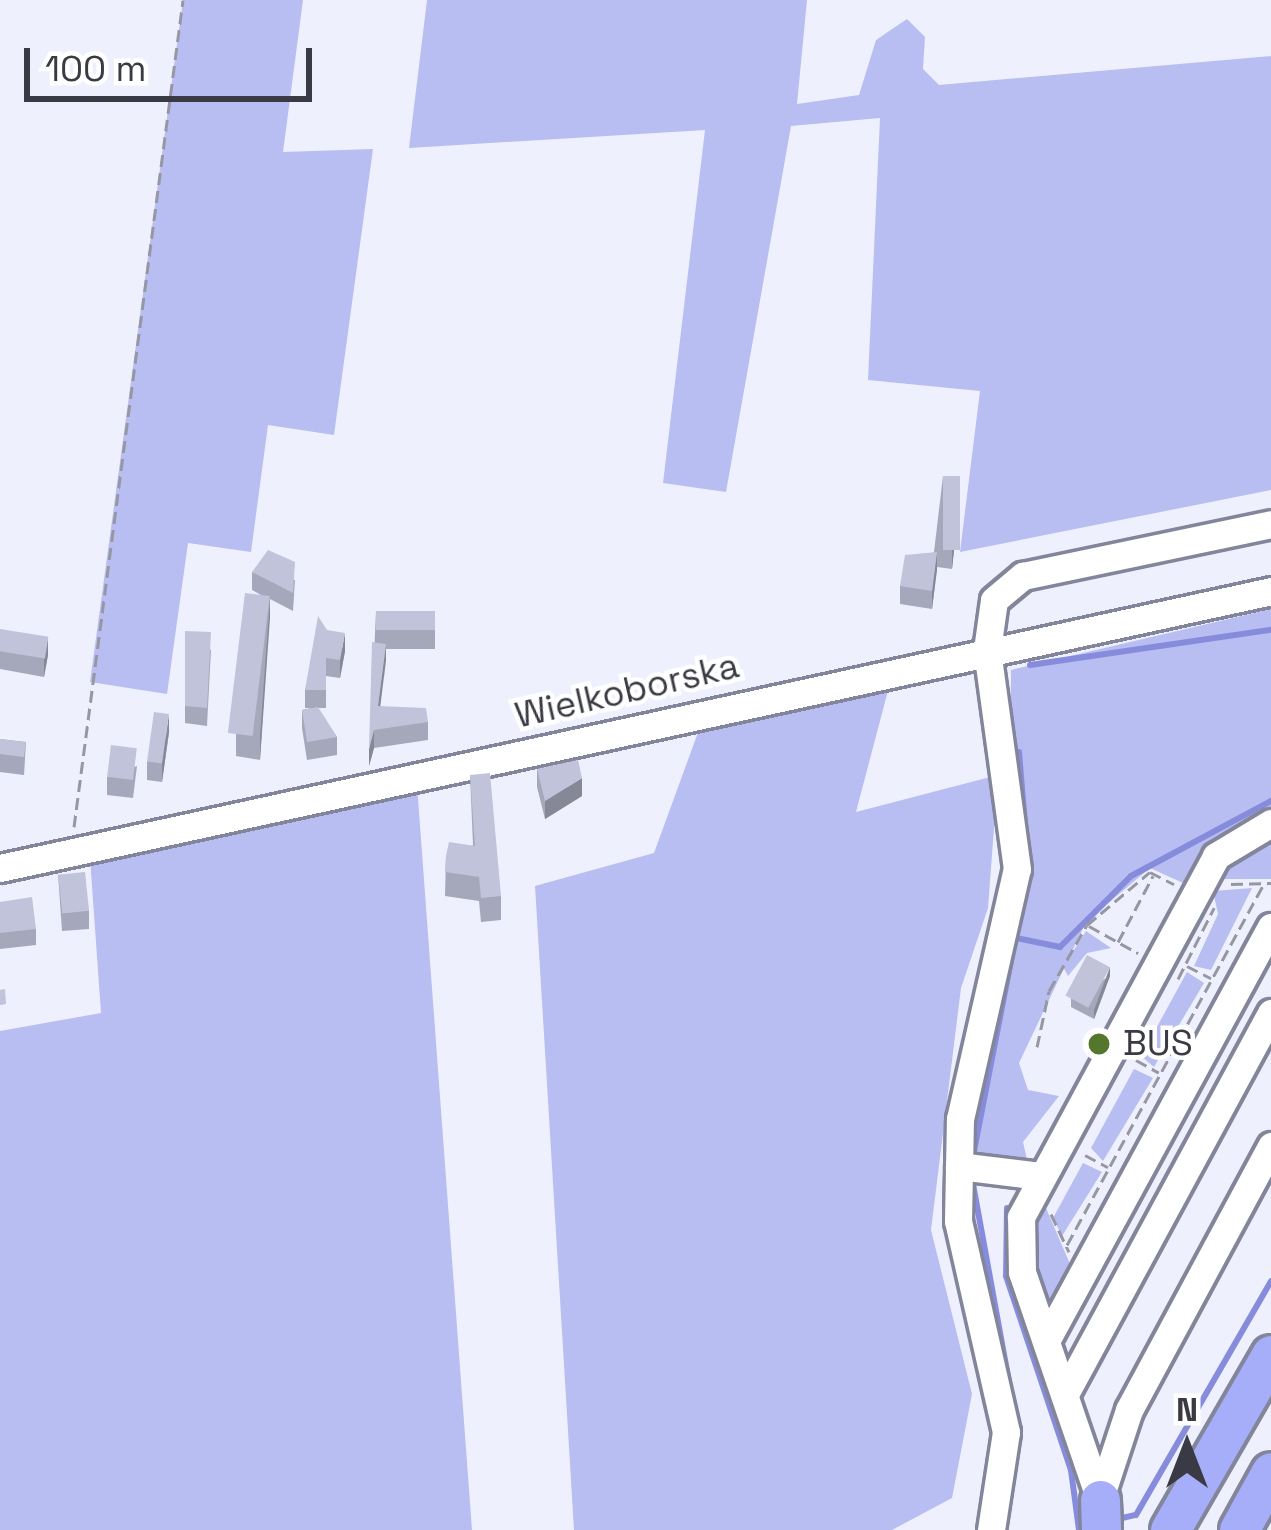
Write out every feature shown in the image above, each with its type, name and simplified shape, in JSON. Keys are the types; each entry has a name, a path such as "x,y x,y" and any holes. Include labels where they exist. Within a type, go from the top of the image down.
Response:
{"highway":[{"path":"1170,1530 1271,1354"},
{"path":"1239,1530 1271,1472"},
{"path":"1251,1530 1271,1506"}],"street":[{"path":"991,1530 1006,1432 958,1221 959,1166 1017,869 987,650 994,600 1023,576 1271,524"},
{"name":"Wielkoborska","path":"0,868 1271,591"},
{"path":"1100,1515 1066,1392 1018,1253 1216,856 1271,823"},
{"path":"1047,1340 1271,927"},
{"path":"1066,1392 1271,1013"},
{"path":"1100,1515 1129,1410 1271,1146"},
{"path":"959,1166 1051,1185"}],"path":[{"path":"71,852 183,0"},
{"path":"1154,874 1181,888"},
{"path":"1037,1048 1056,974 1087,925 1154,874"},
{"path":"1118,942 1154,874"},
{"path":"1066,1247 1264,883"},
{"path":"1212,884 1271,883"},
{"path":"1175,984 1215,910 1206,896"},
{"path":"1087,925 1142,955"},
{"path":"1186,965 1212,978"},
{"path":"1124,1078 1144,1041"},
{"path":"1134,1060 1160,1073"},
{"path":"1072,1174 1093,1135"},
{"path":"1083,1154 1109,1168"},
{"path":"1051,1185 1049,1219 1076,1263"}],"shaded area":[{"path":"183,0 303,0 283,152 373,149 334,435 268,425 251,552 188,543 167,694 90,682"},
{"path":"427,0 807,0 797,104 859,95 876,40 907,19 925,37 923,69 939,85 1271,56 1271,490 960,552 980,391 868,380 880,118 791,126 726,492 663,483 705,130 409,148"},
{"path":"1271,609 1271,808 1215,837 1183,883 1150,868 1086,922 1019,1063 1028,1090 1059,1096 1023,1142 1028,1164 967,1154 1009,936 1011,670"},
{"path":"890,683 856,812 998,775 988,908 961,988 931,1230 972,1394 952,1498 892,1530 574,1530 535,886 654,853 700,727"},
{"path":"417,785 472,1530 0,1530 0,1031 101,1013 90,858"},
{"path":"1271,831 1271,879 1211,879 1222,863"},
{"path":"1252,888 1211,970 1194,966 1218,914 1213,891"},
{"path":"1086,931 1111,948 1087,953 1068,976 1063,967"},
{"path":"1187,972 1204,983 1154,1067 1141,1056"},
{"path":"1134,1069 1153,1078 1103,1161 1091,1148"},
{"path":"1083,1163 1102,1172 1062,1236 1053,1218"},
{"path":"1040,1194 1070,1264 1046,1311 1026,1249"}],"building":[{"path":"943,476 960,476 960,550 943,550"},
{"path":"268,550 295,562 293,593 252,572"},
{"path":"937,552 932,591 900,586 905,555"},
{"path":"245,593 270,596 253,736 228,733"},
{"path":"376,611 435,611 435,630 376,630"},
{"path":"318,616 327,630 345,633 340,660 326,658 326,690 305,690"},
{"path":"0,629 48,637 45,658 0,651"},
{"path":"185,631 211,632 207,708 185,706"},
{"path":"372,642 386,644 378,706 426,708 428,722 374,730 369,749"},
{"path":"318,707 337,737 307,742 302,710"},
{"path":"154,712 169,714 162,764 147,762"},
{"path":"0,739 26,742 24,757 0,754"},
{"path":"111,745 137,748 133,780 107,777"},
{"path":"578,760 582,778 545,801 537,769"},
{"path":"490,773 501,896 481,898 479,877 445,872 446,856 449,842 475,846 470,775"},
{"path":"85,872 89,911 62,914 58,875"},
{"path":"32,897 36,929 0,933 0,902"},
{"path":"1087,955 1110,967 1088,1008 1065,996"}],"waterway":[{"path":"1030,665 1271,630"},
{"path":"1019,752 1027,850"},
{"path":"1016,938 1060,947 1131,876 1271,801"},
{"path":"974,1151 1023,899"},
{"path":"973,1184 1012,1398"},
{"path":"1007,1208 1006,1276 1071,1470 1079,1530"},
{"path":"1118,1519 1136,1515 1271,1281"}],"place":[{"name":"BUS","path":"1099,1044"}]}
